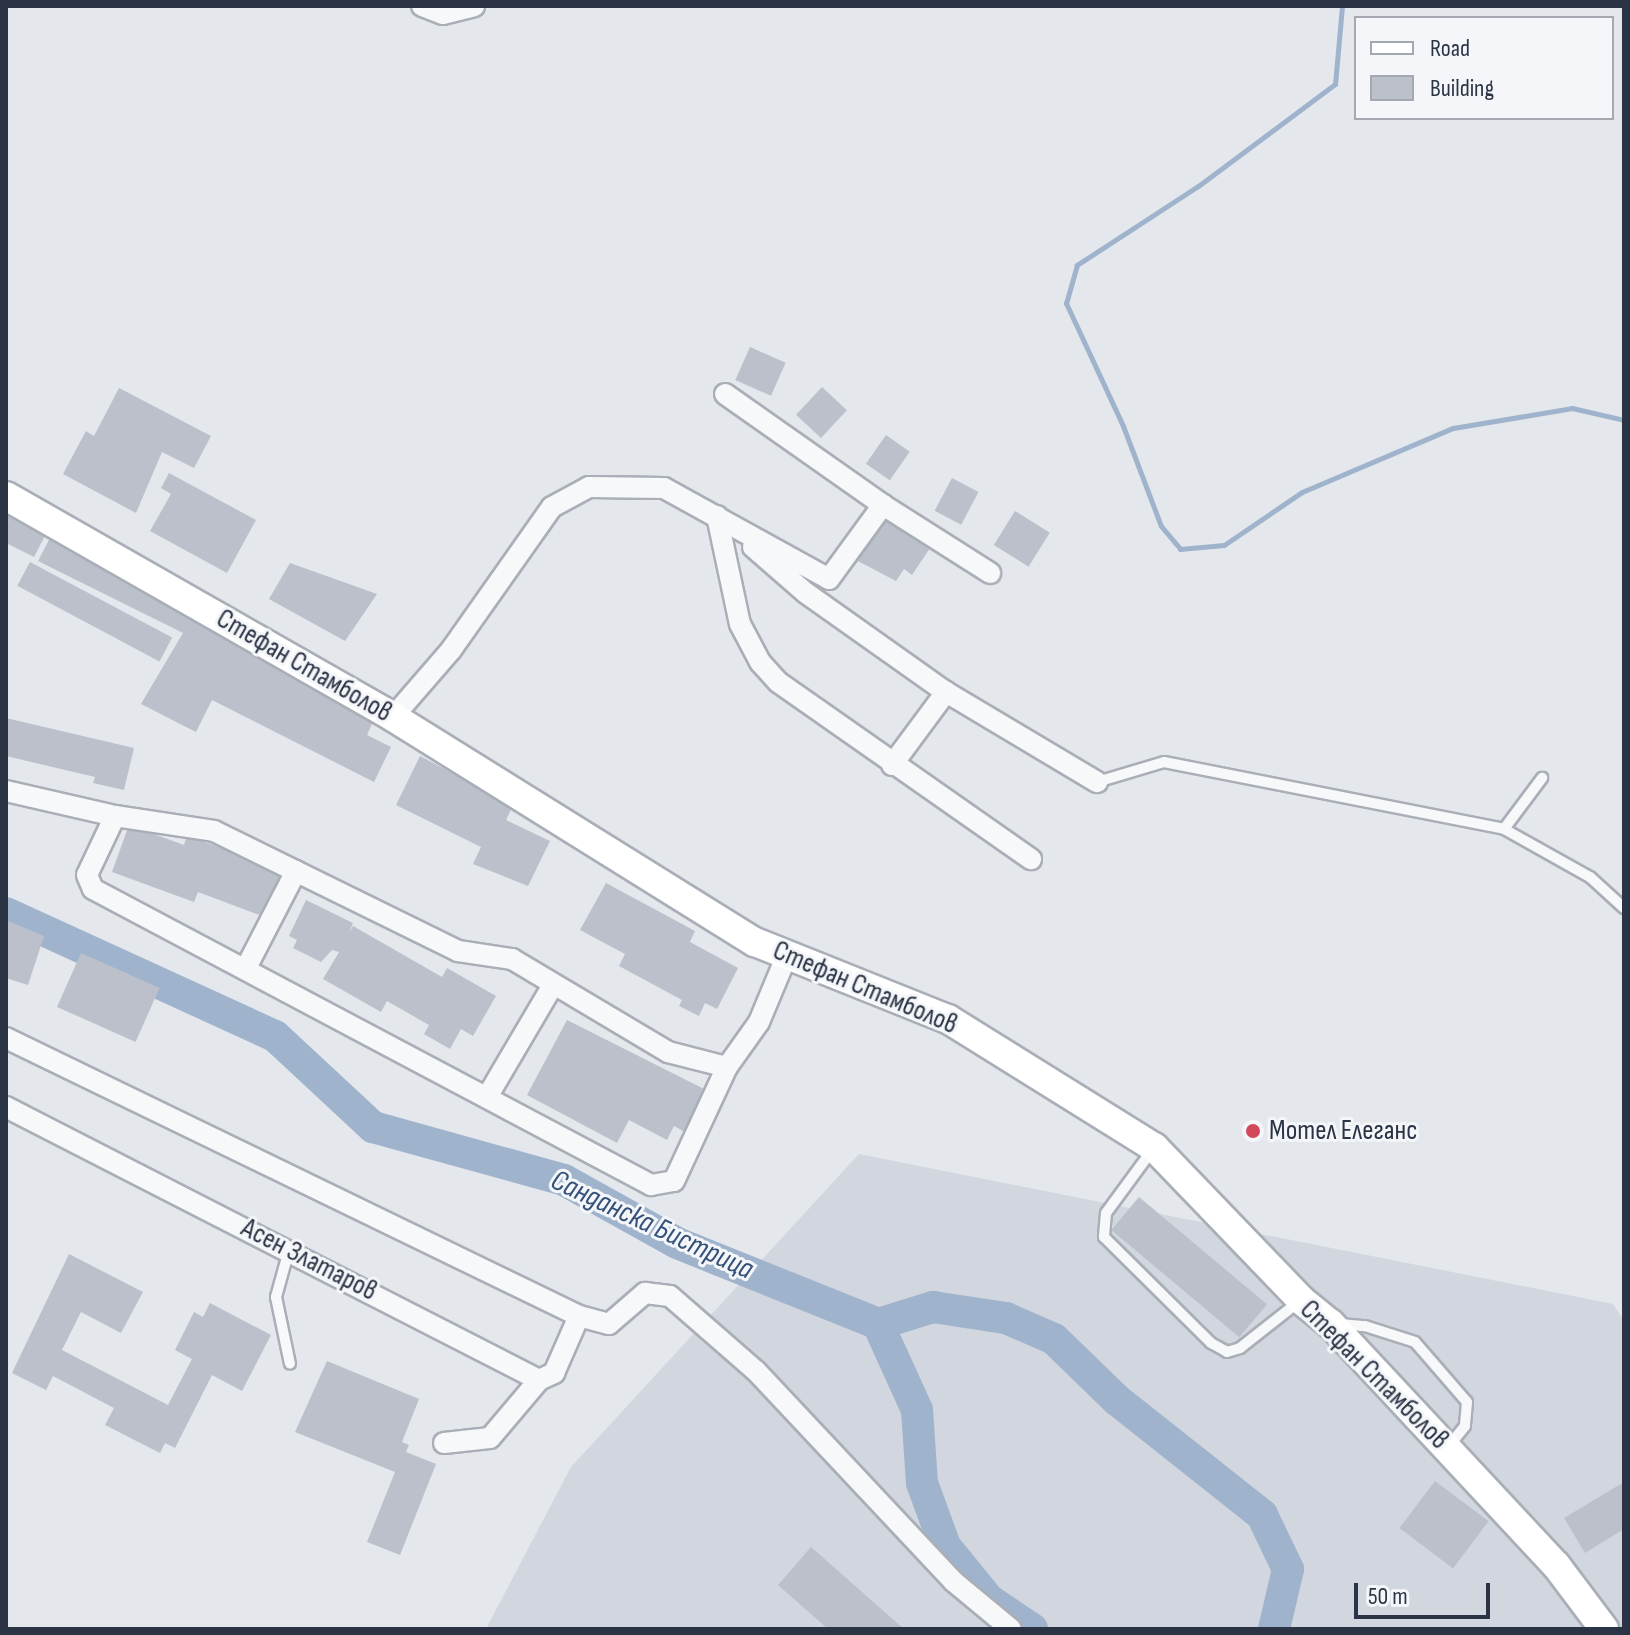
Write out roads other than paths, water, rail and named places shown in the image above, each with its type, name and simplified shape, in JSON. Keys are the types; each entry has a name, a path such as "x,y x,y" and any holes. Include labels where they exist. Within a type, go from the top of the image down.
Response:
{"street":[{"path":"422,6 443,14 474,6"},
{"path":"725,394 883,505 990,573"},
{"path":"393,717 451,650 552,507 589,487 625,485 664,488 829,579 883,505"},
{"name":"Стефан Стамболов","path":"6,496 393,717 755,942 948,1019 1154,1147 1301,1300 1331,1324 1447,1448 1556,1565 1604,1629"},
{"path":"717,516 806,593 946,692 1097,782"},
{"path":"717,516 740,624 760,662 778,682 892,765 1031,859"},
{"path":"892,765 946,692"},
{"path":"6,791 115,816 214,831 458,951 512,959 668,1052 727,1067"},
{"path":"115,816 87,883 651,1185 664,1187 674,1181 727,1067 759,1022 787,955"},
{"path":"246,968 296,871"},
{"path":"487,1097 553,985"},
{"path":"6,1038 579,1316 609,1324 645,1293 670,1296 756,1371 953,1581 1011,1629"},
{"name":"Асен Златаров","path":"6,1107 289,1249 539,1380"},
{"path":"444,1443 490,1438 508,1423 539,1380 554,1373 579,1316"}],"lane":[{"path":"1097,782 1164,762 1504,829 1590,877 1624,908"},
{"path":"1504,829 1542,778"},
{"path":"1154,1147 1106,1213 1104,1237 1211,1343 1227,1352 1240,1348 1301,1300"},
{"path":"289,1249 276,1297 290,1364"},
{"path":"1331,1324 1365,1326 1415,1342 1467,1402 1465,1426 1447,1448"}],"waterway":[{"path":"1342,6 1335,84 1198,186 1077,265 1066,303 1123,426 1161,526 1180,549 1224,545 1302,492 1453,428 1572,408 1624,420"},
{"name":"Санданска Бистрица","path":"6,913 275,1036 373,1127 564,1180 677,1243 878,1324 933,1307 1006,1318 1054,1339 1117,1400 1262,1515 1288,1569 1274,1629"},
{"name":"Санданска Бистрица","path":"878,1324 917,1410 922,1483 945,1546 989,1600 1032,1629"}],"place":[{"name":"Мотел Елеганс","path":"1253,1131"}]}
